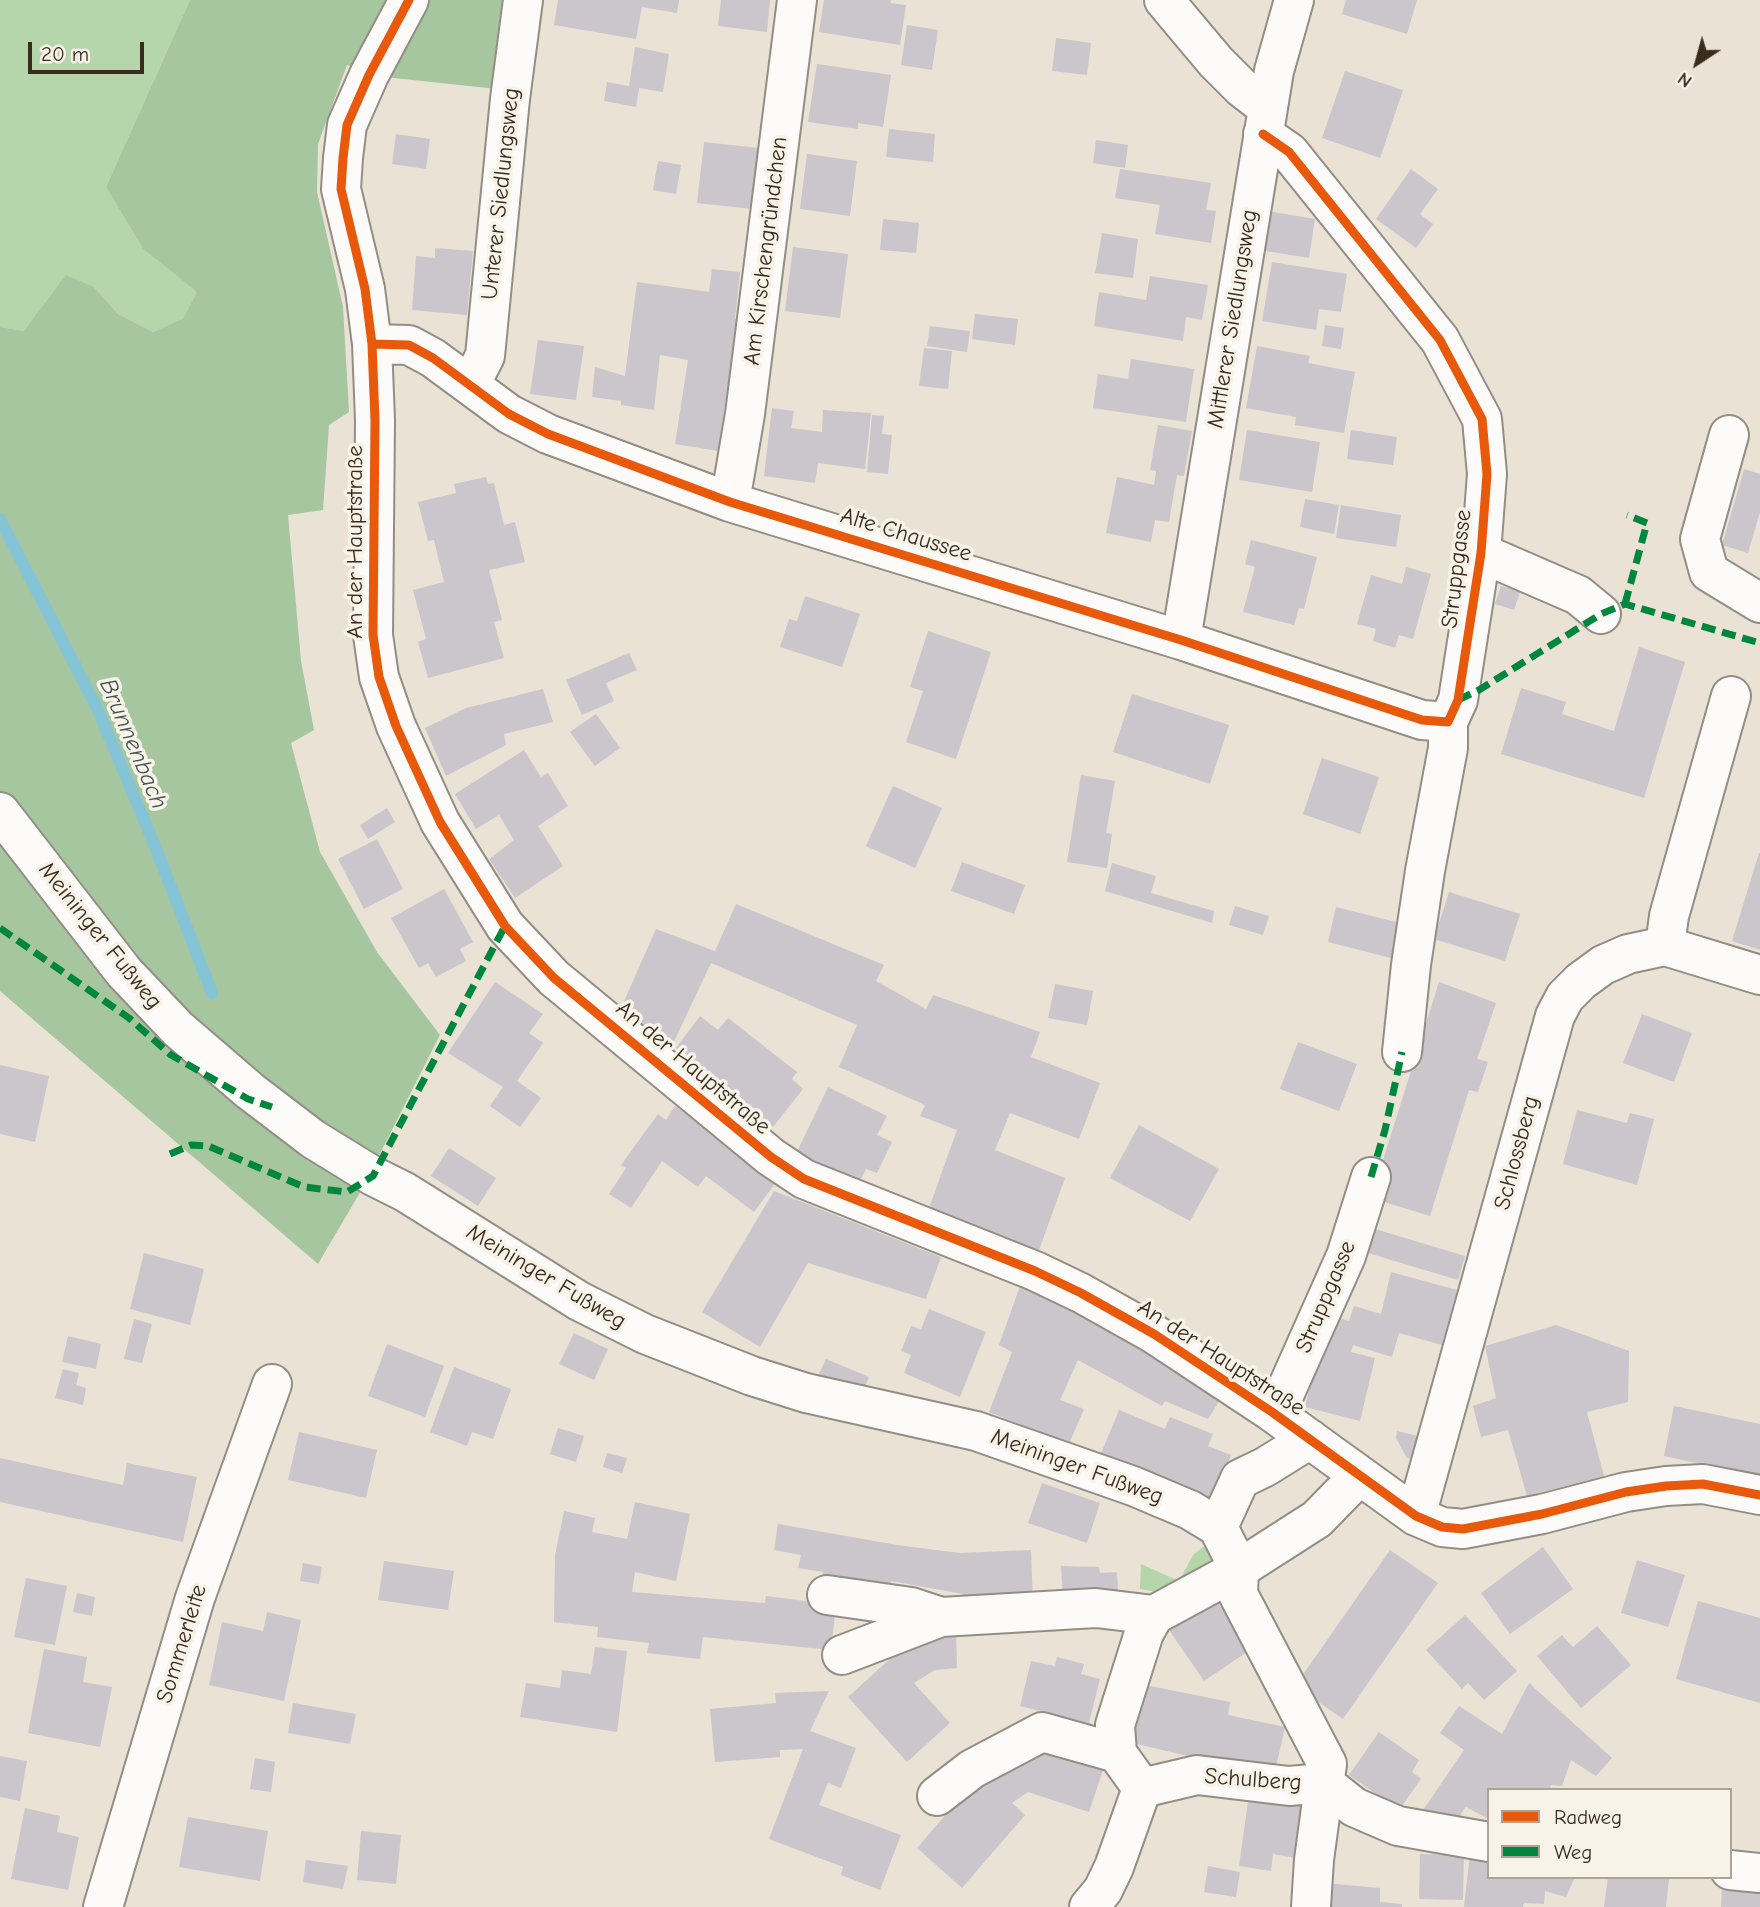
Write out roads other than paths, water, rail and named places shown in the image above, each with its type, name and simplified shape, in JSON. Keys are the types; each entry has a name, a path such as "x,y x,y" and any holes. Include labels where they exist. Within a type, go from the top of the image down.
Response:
{"street":[{"name":"An der Hauptstraße","path":"409,0 369,75 347,125 341,189 365,289 372,344 375,420 373,635 379,677 396,726 440,822 505,926 554,978 771,1157 804,1180 1035,1270 1081,1293 1154,1334 1272,1412 1416,1516 1442,1527 1463,1528 1490,1525 1626,1492 1666,1486 1703,1484 1760,1495"},
{"name":"Unterer Siedlungsweg","path":"470,385 485,356 510,99 523,0"},
{"name":"Am Kirschengründchen","path":"730,502 746,414 797,0"},
{"path":"1164,0 1216,62 1242,88 1266,121"},
{"name":"Mittlerer Siedlungsweg","path":"1181,640 1274,71 1294,0"},
{"name":"Struppgasse","path":"1266,121 1440,340 1482,419 1487,474 1481,553 1458,701 1448,722 1448,748 1425,871 1402,1052"},
{"name":"Alte Chaussee","path":"372,344 410,345 509,414 548,434 730,502 1181,640 1422,720 1448,722"},
{"path":"1729,435 1700,539 1709,572 1760,603"},
{"path":"1481,553 1578,595 1601,614"},
{"path":"1665,946 1669,916 1731,696"},
{"name":"Meininger Fußweg","path":"0,813 124,972 178,1030 250,1091 313,1139 373,1176 405,1192 579,1301 695,1356 806,1393 976,1431 1133,1486 1190,1510 1218,1527"},
{"name":"Schlossberg","path":"1416,1516 1555,1016 1565,998 1581,981 1603,965 1628,954 1665,946 1760,975"},
{"name":"Struppgasse","path":"1272,1412 1284,1395 1346,1256 1371,1177"},
{"name":"Sommerleite","path":"103,1907 195,1598 272,1384"},
{"path":"1310,1439 1240,1479 1218,1527 1239,1569 1238,1594 1327,1764 1314,1860 1311,1907"},
{"path":"1089,1907 1103,1890 1114,1867 1142,1788 1117,1753 1115,1726 1144,1633 1154,1615 1239,1569 1317,1519 1359,1476"},
{"path":"827,1595 911,1607 941,1618"},
{"path":"842,1655 941,1618 1096,1608 1154,1615"},
{"path":"937,1796 972,1769 1042,1732 1117,1753"},
{"name":"Schulberg","path":"1142,1788 1198,1775 1289,1786 1324,1783"},
{"path":"1324,1783 1354,1807 1398,1826 1487,1842"},
{"path":"1732,1870 1760,1873"}],"waterway":[{"name":"Brunnenbach","path":"0,519 98,710 212,993"}]}
